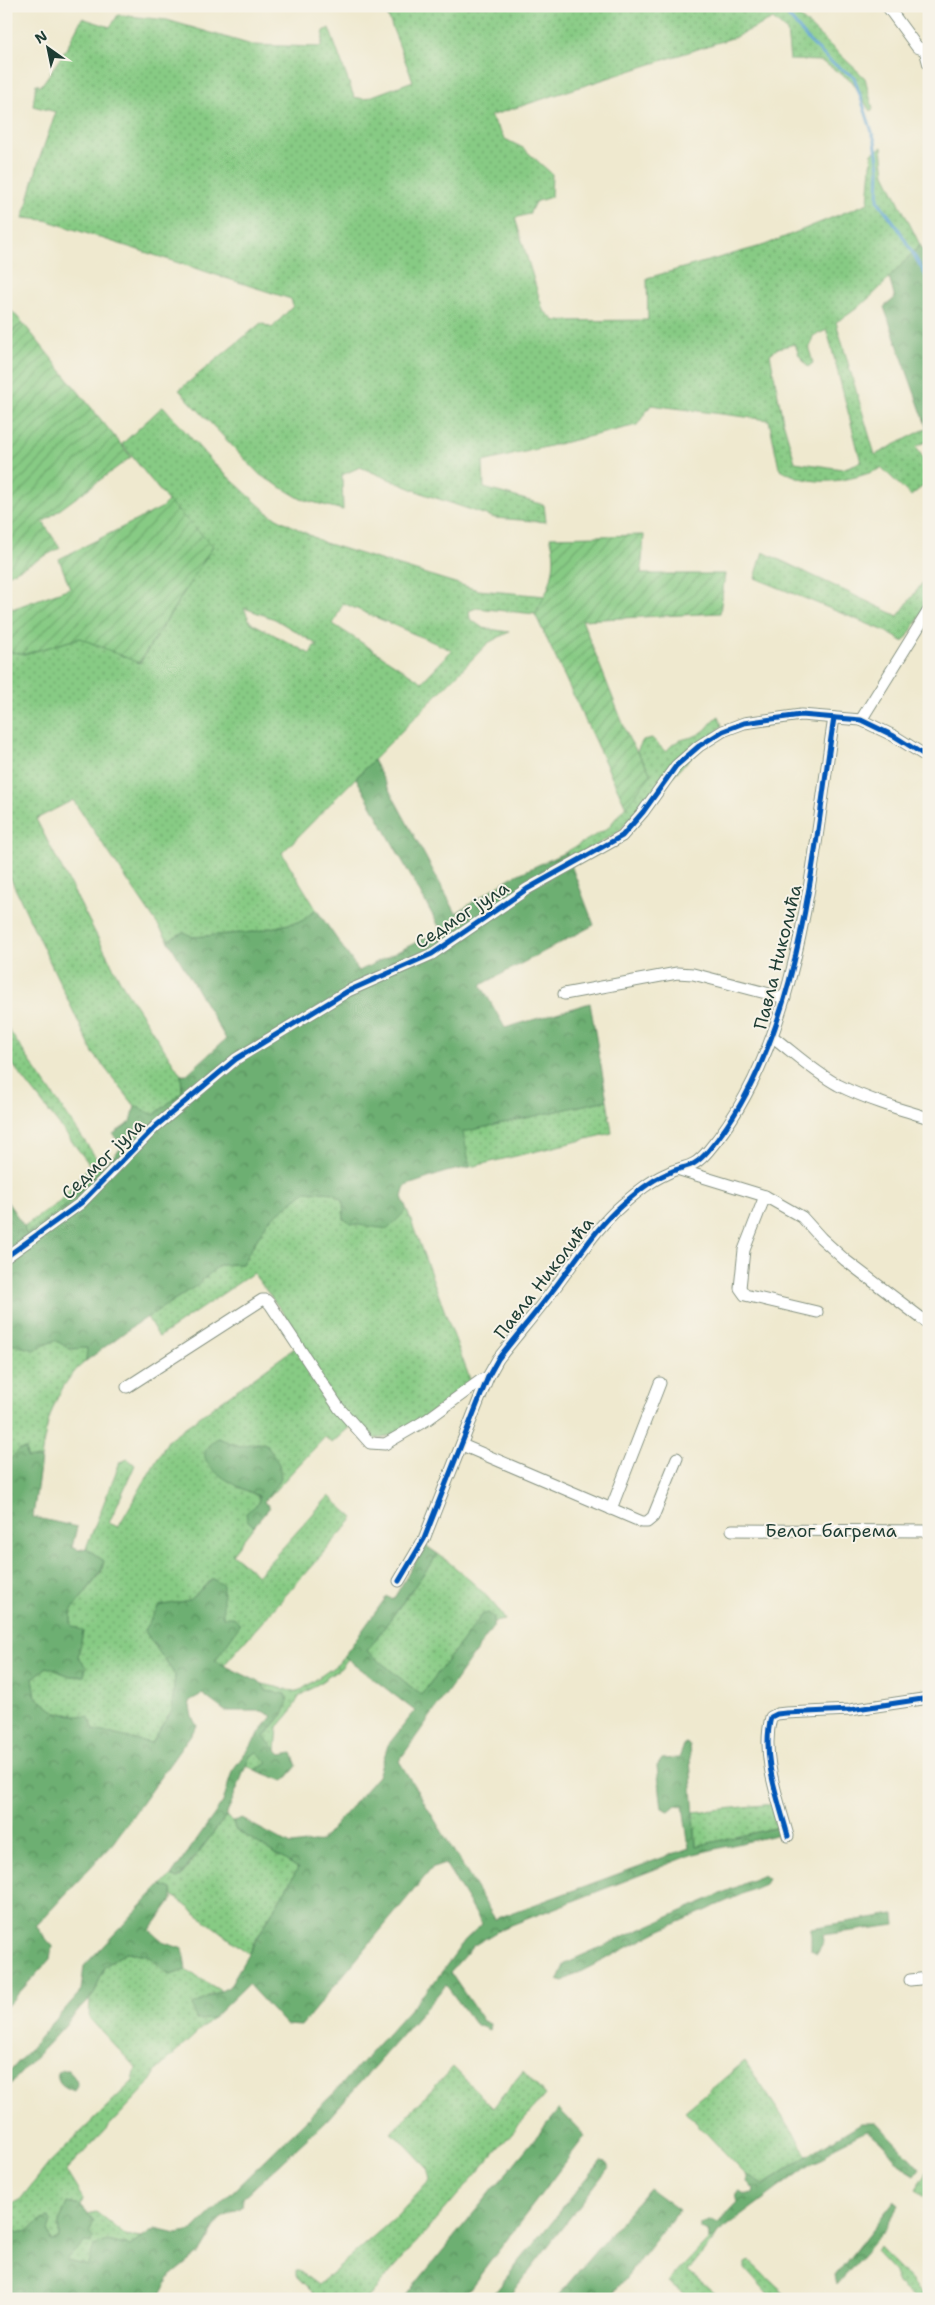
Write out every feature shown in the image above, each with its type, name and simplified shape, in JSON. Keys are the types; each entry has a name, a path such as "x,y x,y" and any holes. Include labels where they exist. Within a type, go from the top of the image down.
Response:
{"street":[{"path":"887,6 917,46 927,49 929,65"},
{"path":"862,720 929,610"},
{"name":"Седмог јула","path":"6,1257 82,1203 156,1126 236,1059 348,991 432,954 527,889 622,836 643,812 676,766 698,746 723,731 744,723 801,715 862,720 894,736 929,758"},
{"name":"Павла Николића","path":"399,1581 424,1539 488,1377 498,1359 605,1222 622,1205 652,1181 672,1171 692,1166 697,1161 720,1135 754,1078 773,1037 785,998 811,879 834,718"},
{"path":"564,994 677,973 693,974 785,998"},
{"path":"773,1037 817,1071 838,1084 900,1109 929,1118"},
{"path":"680,1170 764,1196 802,1217 845,1260 929,1324"},
{"path":"764,1196 744,1250 740,1288 746,1295 817,1312"},
{"name":"Павла Николића","path":"127,1387 262,1300 266,1300 270,1304 339,1408 370,1443 385,1444 428,1419 488,1377"},
{"path":"611,1508 660,1383"},
{"path":"462,1445 642,1522 650,1520 677,1458"},
{"name":"Белог багрема","path":"732,1530 929,1531"},
{"path":"788,1836 767,1756 768,1727 771,1717 786,1712 850,1710 929,1698"},
{"path":"910,1980 929,1978"}],"green space":[{"path":"384,6 810,6 798,15 865,78 873,109 870,111 852,81 821,61 790,60 787,31 773,19 735,37 490,116 505,139 523,148 552,174 551,197 535,202 529,214 515,218 543,310 555,321 648,320 647,278 765,245 868,203 872,153 882,147 885,174 920,245 870,297 836,322 875,455 929,427 929,440 916,447 929,467 929,481 911,496 882,468 843,480 817,481 804,479 791,475 779,468 769,420 651,405 637,425 483,462 484,488 544,505 546,522 495,518 424,494 360,467 342,475 343,510 301,499 260,475 179,390 261,323 272,328 293,306 291,299 45,220 23,218 40,157 56,112 33,106 36,84 41,86 65,51 82,18 110,27 118,15 167,20 252,45 321,47 324,31 329,28 354,97 364,99 413,81","holes":["827,330 861,462 842,469 795,462 783,421 770,354 778,348 795,344 799,355 808,367 813,363 809,349 813,336"]},
{"path":"920,245 929,257 929,427 927,428 884,307 895,298 889,278"},
{"path":"6,305 23,323 6,336"},
{"path":"23,323 131,457 43,522 60,548 6,576 6,336"},
{"path":"163,406 213,463 269,514 325,543 478,590 546,596 535,614 476,608 469,611 470,619 483,628 509,632 488,643 282,853 316,909 302,921 253,932 193,937 184,932 168,940 73,800 36,819 123,986 181,1075 182,1092 154,1115 135,1106 93,1053 6,869 6,651 25,654 80,638 140,663 213,546 168,501 122,444","holes":["343,603 451,650 451,651 422,682 333,624","244,608 275,619 318,645 314,646 310,654 250,622"]},
{"path":"168,501 213,546 139,663 80,638 25,654 6,651 6,592 12,609 70,588 59,559 161,508"},
{"path":"644,535 641,574 725,574 720,613 582,620 629,739 651,774 626,807 535,614 545,596 552,577 554,557 550,537"},
{"path":"763,552 898,616 929,574 929,602 904,642 885,631 755,578"},
{"path":"719,716 722,726 617,833 570,860 566,852 608,828 651,774 637,751 643,740 652,738 666,752 674,743 701,733"},
{"path":"373,760 456,913 510,878 566,852 594,925 481,985 505,1028 590,1003 607,1100 463,1132 470,1167 446,1172 405,1186 402,1197 407,1210 388,1229 351,1224 344,1219 343,1200 334,1193 306,1191 268,1221 242,1264 219,1265 196,1286 129,1329 86,1361 87,1348 70,1349 55,1340 35,1350 6,1343 6,1200 24,1226 26,1234 63,1208 122,1147 113,1134 131,1122 135,1106 154,1115 182,1092 181,1075 187,1074 226,1039 168,940 184,932 193,937 253,932 302,921 316,909 359,971 441,930 356,778"},
{"path":"6,1026 103,1168 63,1208 26,1234 24,1226 58,1203 90,1165 6,1056"},
{"path":"607,1100 612,1133 470,1167 462,1132"},
{"path":"306,1190 334,1193 343,1200 344,1219 388,1229 407,1210 471,1382 422,1418 394,1434 370,1439 355,1422 332,1443 325,1437 264,1502 258,1443 239,1446 218,1438 238,1487 259,1496 259,1503 247,1520 254,1526 232,1554 258,1575 329,1496 354,1518 224,1665 215,1661 223,1617 212,1579 189,1600 159,1606 144,1630 175,1675 172,1711 151,1743 93,1730 89,1717 57,1713 36,1697 33,1678 47,1667 70,1676 84,1676 86,1667 78,1657 83,1632 71,1625 71,1611 101,1573 104,1561 86,1548 120,1462 128,1459 135,1465 109,1523 118,1527 169,1439 296,1347 280,1324 287,1318 253,1273 159,1337 147,1317 196,1286 219,1265 242,1264 268,1221"},
{"path":"55,1340 70,1349 88,1348 86,1361 67,1381 54,1405 46,1431 41,1459 27,1458 26,1449 19,1450 6,1463 6,1343 35,1350"},
{"path":"218,1438 239,1446 258,1443 266,1444 279,1464 281,1478 264,1502 270,1507 254,1526 247,1520 246,1513 259,1503 259,1496 227,1480 216,1473 208,1464 205,1456 207,1447"},
{"path":"26,1449 27,1458 41,1459 33,1517 77,1527 72,1547 79,1550 86,1548 104,1561 100,1573 71,1611 71,1625 83,1631 78,1657 86,1667 84,1676 70,1676 47,1667 33,1678 36,1697 57,1713 89,1717 94,1730 151,1743 172,1711 175,1675 144,1630 159,1606 189,1600 213,1579 223,1585 223,1617 234,1617 240,1625 215,1661 263,1684 266,1691 285,1694 288,1701 284,1713 264,1737 281,1755 292,1753 297,1766 284,1781 255,1770 268,1763 257,1752 250,1756 226,1816 178,1879 171,1876 223,1802 232,1771 272,1716 262,1711 225,1711 202,1694 189,1701 192,1717 197,1726 113,1843 36,1926 52,1946 50,1959 6,2007 6,1463 19,1450"},
{"path":"425,1545 438,1554 367,1651 421,1695 482,1615 488,1613 494,1617 493,1627 399,1761 495,1919 689,1848 683,1806 676,1805 669,1811 662,1808 657,1766 662,1759 679,1758 685,1743 689,1744 696,1846 779,1827 780,1834 694,1854 501,1929 473,1946 450,1972 483,2021 490,2024 489,2030 475,2024 446,1985 327,2120 243,2198 242,2207 220,2219 200,2252 170,2276 158,2299 6,2299 6,2208 16,2233 28,2231 41,2220 49,2218 51,2222 48,2231 51,2241 59,2238 59,2223 67,2203 81,2206 94,2221 89,2233 94,2237 91,2243 85,2242 65,2260 87,2266 94,2246 107,2241 130,2246 155,2229 176,2234 192,2231 335,2092 435,1981 465,1940 482,1924 445,1863 433,1867 301,2026 286,2025 248,1984 212,2019 196,2020 193,2005 229,1987 298,1868 235,1829 233,1821 242,1819 291,1845 321,1841 378,1776 388,1745 415,1711 344,1656 387,1596 393,1600"},
{"path":"438,1554 484,1593 505,1620 494,1622 494,1617 488,1613 482,1615 421,1695 367,1651"},
{"path":"344,1656 348,1659 341,1668 299,1697 290,1713 278,1727 276,1750 264,1737 284,1713 285,1694 266,1691 263,1684 298,1692 338,1664"},
{"path":"257,1752 269,1763 255,1770 246,1765 250,1756"},
{"path":"774,1804 779,1827 696,1846 694,1812"},
{"path":"226,1816 233,1821 235,1829 298,1868 248,1953 172,1895 172,1889 161,1885 171,1876 179,1879"},
{"path":"763,1875 768,1879 765,1884 659,1931 563,1981 558,1979 565,1963"},
{"path":"161,1885 172,1889 172,1900 150,1930 165,1943 183,1949 186,1970 170,1975 147,1955 126,1952 104,1967 94,1994 6,2089 6,2076 81,1991 84,1966"},
{"path":"894,1914 895,1925 823,1935 824,1941 817,1953 811,1950 811,1928"},
{"path":"126,1952 147,1955 170,1975 186,1970 221,1991 208,1996 196,2020 212,2019 157,2070 148,2085 66,2171 83,2199 81,2206 67,2203 59,2223 59,2238 51,2242 48,2231 51,2222 41,2220 28,2231 16,2233 6,2204 19,2201 50,2162 133,2081 136,2068 89,2018 90,1999 94,1994 104,1967"},
{"path":"745,2061 808,2155 762,2186 753,2177 747,2176 685,2111"},
{"path":"453,2067 493,2108 523,2071 545,2095 367,2299 330,2299 329,2297 319,2299 296,2276 296,2271 299,2271 318,2285 399,2214 430,2180 427,2167 405,2144 391,2133"},
{"path":"68,2070 76,2080 77,2085 74,2091 60,2082 57,2073"},
{"path":"559,2109 585,2136 462,2299 403,2299"},
{"path":"861,2123 877,2123 920,2169 915,2176 902,2166 880,2140 866,2131 834,2147 823,2159 809,2165 718,2233 714,2239 709,2239 708,2232 701,2229 701,2224 712,2220 718,2223 738,2202 736,2193 739,2191 745,2194 753,2193 754,2189 747,2182 747,2176 753,2177 763,2186 808,2155"},
{"path":"601,2161 607,2162 609,2167 507,2299 489,2299"},
{"path":"929,2169 929,2200 916,2189"},
{"path":"649,2188 679,2210 609,2299 555,2299"},
{"path":"894,2201 899,2205 886,2228 837,2285 835,2276"},
{"path":"96,2212 126,2236 142,2238 130,2246 107,2241 88,2266 64,2260 85,2242 94,2221 88,2214"},
{"path":"709,2239 714,2239 688,2271 722,2299 691,2299 668,2282"},
{"path":"879,2247 928,2299 915,2299 898,2284 893,2270 876,2252"},
{"path":"749,2261 790,2299 772,2299 745,2269 745,2263"}],"waterway":[{"path":"780,6 809,41 831,62 854,77 875,141 879,168 878,201 898,228 929,281"}],"cycle path":[{"path":"6,1257 81,1203 156,1126 236,1059 348,991 432,954 527,889 622,836 643,812 676,766 699,746 723,731 744,723 801,715 861,720 894,736 929,758"},
{"path":"399,1581 424,1539 488,1377 498,1359 613,1213 654,1180 697,1162 708,1151 739,1106 764,1056 783,1002 798,945 809,887 834,718"},
{"path":"788,1836 769,1762 768,1732 771,1717 786,1713 850,1710 929,1698"}]}
